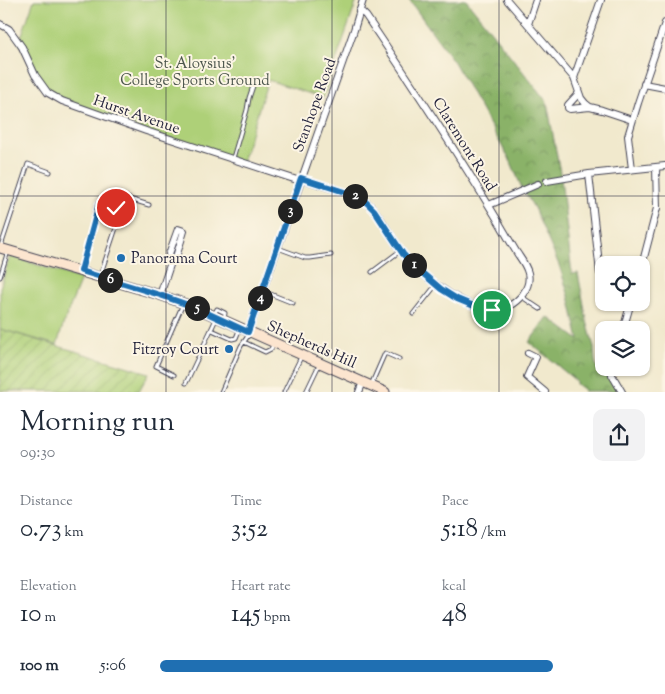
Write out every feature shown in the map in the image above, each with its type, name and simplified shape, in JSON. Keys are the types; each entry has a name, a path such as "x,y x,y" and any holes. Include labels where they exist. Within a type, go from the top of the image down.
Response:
{"street":[{"name":"Stanhope Road","path":"246,331 262,291 363,0"},
{"path":"507,0 574,78 581,98 590,107"},
{"path":"528,24 536,0"},
{"path":"574,78 601,0"},
{"name":"Claremont Road","path":"359,11 366,16 416,89 527,269 529,282 521,296"},
{"path":"632,169 628,136 665,23"},
{"name":"Hurst Avenue","path":"0,24 9,29 22,47 35,75 48,92 62,101 146,131 357,196 374,210 401,251 414,266 457,299 474,306 492,310 508,307 521,296"},
{"path":"644,84 665,88"},
{"path":"579,92 568,105 568,108 590,107 632,120"},
{"path":"547,181 589,174 665,166"},
{"path":"644,256 657,208 656,167"},
{"path":"589,174 598,256"},
{"path":"489,205 538,184"},
{"name":"Shepherds Hill","path":"3,249 184,303 303,354 385,392"},
{"path":"160,295 171,262"},
{"path":"528,353 536,357 527,377 545,392"},
{"path":"613,376 622,392"},
{"path":"359,392 367,383"}],"lane":[{"path":"233,158 248,110 252,86"},
{"path":"0,277 3,249 28,164 50,172"},
{"path":"100,277 126,198 149,206"},
{"path":"81,271 99,204 116,208"},
{"path":"277,248 305,258 331,254"},
{"path":"372,272 401,251"},
{"path":"413,314 436,284"},
{"path":"262,291 293,303"},
{"path":"521,296 540,309"},
{"path":"174,375 156,366 184,303"},
{"path":"186,383 218,317"},
{"path":"212,330 232,339 246,331"},
{"path":"221,392 244,342 246,331"},
{"path":"244,342 265,352 271,348 274,342"},
{"path":"367,383 385,352 399,359"},
{"path":"284,392 303,354"},
{"path":"306,392 320,362"}],"green space":[{"name":"St. Aloysius' College Sports Ground","path":"34,0 357,0 323,98 268,80 242,162 146,131 48,93 19,43"},
{"path":"409,0 466,0 547,102 561,178 572,274 578,273 594,347 595,376 608,376 617,391 583,391 576,384 576,381 529,342 548,317 579,340 569,296 559,265 534,208 521,186 511,162 454,62"},
{"path":"10,256 81,279 57,345 0,329 0,288"},
{"path":"0,329 149,373 139,391 0,391"}],"place":[{"name":"Panorama Court","path":"121,258"},
{"name":"Fitzroy Court","path":"229,349"}],"route":[{"path":"116,208 99,204 81,271 194,307 248,332 301,178 357,196 366,202 374,210 403,254 414,266 441,289 457,299 474,306 492,310"}]}
